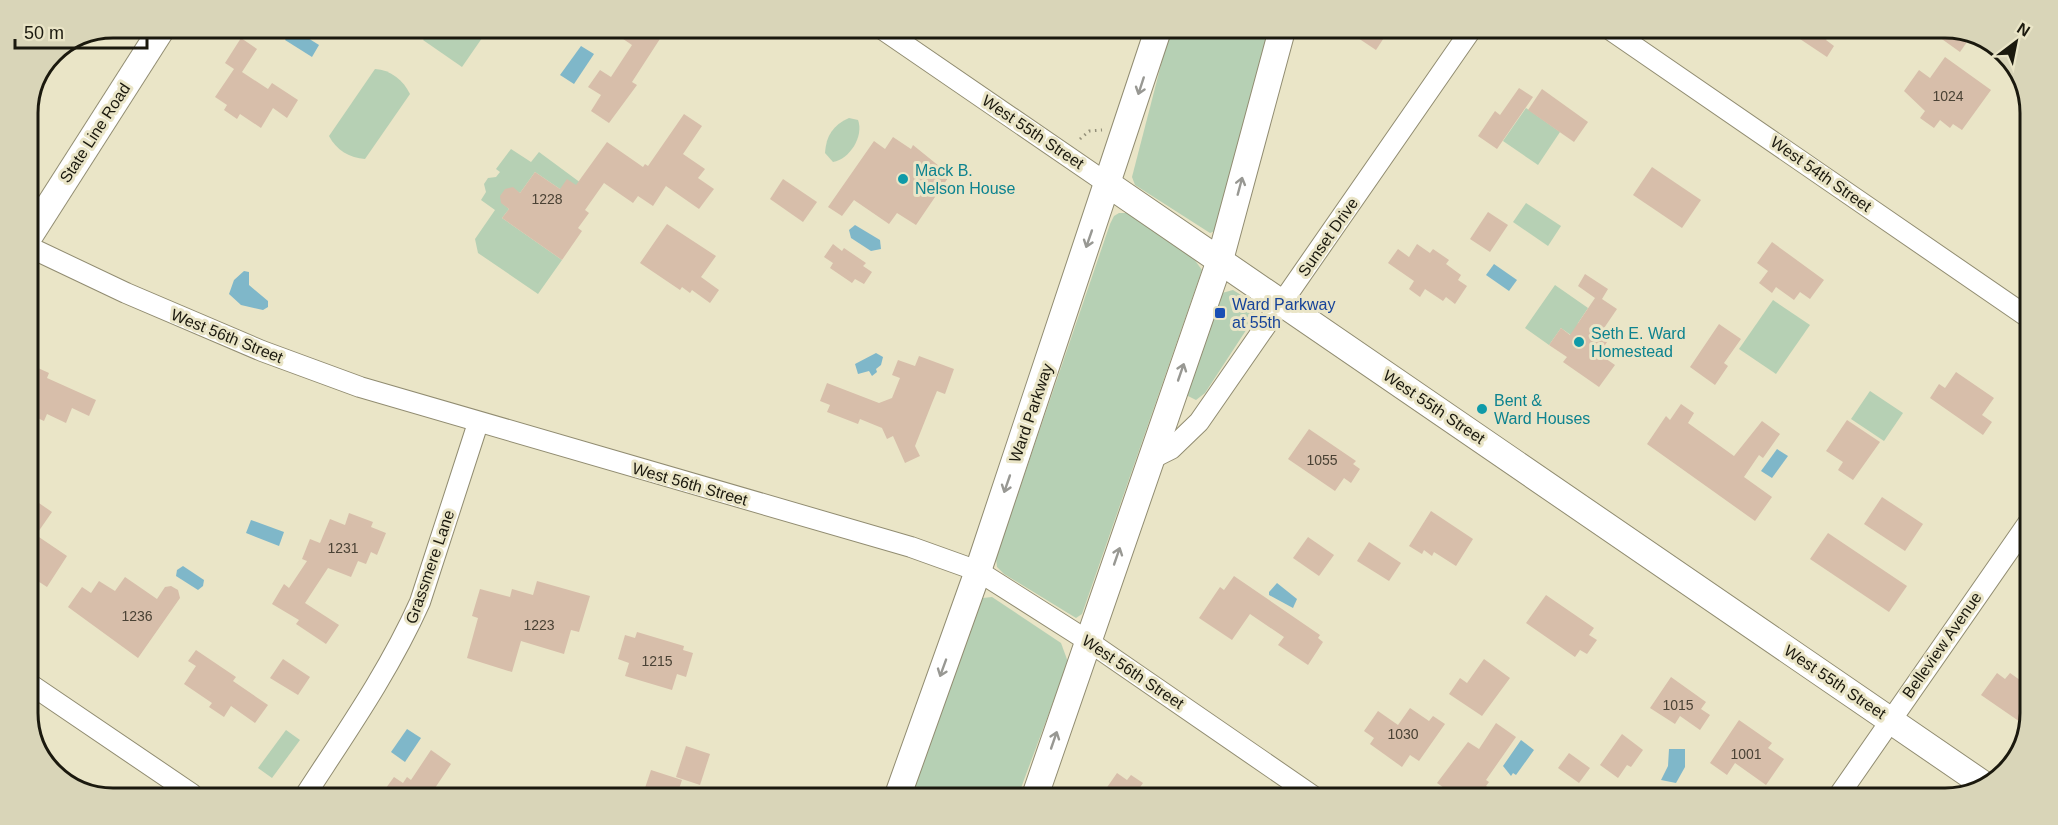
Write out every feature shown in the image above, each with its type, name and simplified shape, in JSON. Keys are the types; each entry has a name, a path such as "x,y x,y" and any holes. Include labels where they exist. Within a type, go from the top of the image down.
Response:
{"main road":[{"name":"State Line Road","path":"38,223 156,38"},
{"name":"Ward Parkway","path":"900,788 978,571 1155,38"},
{"path":"1038,788 1220,261 1280,38"},
{"name":"West 55th Street","path":"1108,184 1978,780"}],"street":[{"name":"West 55th Street","path":"895,38 1108,184"},
{"name":"Sunset Drive","path":"1151,459 1171,449 1199,422 1465,38"},
{"name":"West 54th Street","path":"1622,38 2020,312"},
{"name":"West 56th Street","path":"38,251 126,293 262,351 360,387 911,547 978,571 1088,640 1301,788"},
{"name":"Grassmere Lane","path":"310,788 382,677 407,631 420,602 478,423"},
{"name":"Belleview Avenue","path":"1844,788 2020,534"},
{"path":"38,689 183,788"}],"path":[{"path":"1080,139 1089,131 1104,131"}],"green space":[{"path":"424,38 482,38 462,67 423,40"},
{"path":"1168,38 1272,38 1215,231 1210,233 1135,185 1132,177"},
{"path":"375,69 386,71 396,77 410,94 365,159 349,155 340,149 329,136"},
{"path":"1526,108 1560,132 1538,165 1503,141"},
{"path":"849,118 858,120 857,140 850,152 833,162 825,153 827,141 831,132"},
{"path":"511,149 531,162 539,152 585,186 560,189 535,172 520,193 512,188 501,195 502,203 509,209 502,218 562,260 538,294 478,253 475,239 495,210 481,200 486,192 484,184 488,178 496,177 500,172 496,169"},
{"path":"1526,203 1561,226 1548,246 1513,222"},
{"path":"1127,213 1194,259 1202,270 1082,614 1076,618 1004,574 997,567 996,558 1110,224 1114,216"},
{"path":"1555,285 1588,308 1578,323 1575,338 1561,328 1549,345 1525,328"},
{"path":"1233,290 1254,303 1256,311 1254,318 1205,393 1196,400 1188,396 1188,388 1222,293"},
{"path":"1773,300 1810,325 1776,374 1739,349"},
{"path":"1870,391 1903,413 1884,441 1851,419"},
{"path":"992,597 1061,643 1068,662 1021,788 914,788 978,605 983,598"},
{"path":"286,730 300,740 272,778 258,768"}],"water":[{"path":"286,38 308,38 319,45 312,57 285,40"},
{"path":"581,46 594,54 574,84 560,75"},
{"path":"855,225 880,240 881,249 871,251 851,238 849,230"},
{"path":"1494,264 1517,280 1509,291 1486,275"},
{"path":"244,271 249,272 249,285 268,301 268,307 263,310 241,305 229,294 234,280"},
{"path":"876,353 883,357 881,365 876,369 877,372 872,376 869,371 858,374 855,364"},
{"path":"1777,449 1788,456 1772,478 1761,471"},
{"path":"251,520 284,532 279,546 246,533"},
{"path":"183,566 204,580 203,586 198,590 176,576 177,570"},
{"path":"1277,583 1297,599 1293,608 1269,595"},
{"path":"407,729 421,738 405,762 391,752"},
{"path":"1521,740 1534,750 1516,775 1513,773 1511,776 1503,766"},
{"path":"1669,749 1685,749 1685,767 1676,783 1661,780 1668,766"}],"building":[{"path":"241,38 257,49 242,72 268,89 272,83 298,100 287,118 273,108 261,128 240,114 237,119 224,110 227,105 215,97 234,69 225,63"},
{"path":"622,38 661,38 632,82 637,85 609,123 591,111 601,95 588,87 600,70 611,77 632,45"},
{"path":"1358,38 1384,38 1376,50"},
{"path":"1798,38 1827,38 1826,40 1834,46 1827,57"},
{"path":"1940,38 1968,41 1960,52"},
{"path":"1945,57 1991,90 1962,130 1953,124 1950,128 1940,120 1934,128 1920,118 1925,111 1904,91 1919,70 1930,78"},
{"path":"1519,88 1533,97 1497,149 1478,136 1495,111 1500,115"},
{"path":"1542,89 1588,122 1574,142 1528,110"},
{"path":"684,114 702,126 683,154 705,169 698,178 714,189 699,209 666,186 653,206 638,196 633,203 604,183 585,210 589,213 578,228 582,231 562,260 502,218 509,209 501,203 500,196 505,189 513,187 520,193 535,172 560,189 567,179 576,185 607,142 643,167 645,164 648,166"},
{"name":"Mack B. Nelson House","path":"893,137 911,149 913,145 950,175 916,225 897,213 889,224 854,200 842,216 828,207 874,141 885,149"},
{"path":"1652,167 1701,200 1682,228 1633,195"},
{"path":"783,179 817,202 803,222 770,199"},
{"path":"1488,212 1508,225 1490,252 1470,239"},
{"path":"667,224 716,256 701,277 719,290 710,303 692,290 690,293 682,287 680,290 640,263"},
{"path":"1772,242 1824,280 1810,299 1800,292 1794,300 1776,287 1772,293 1759,283 1768,271 1757,263"},
{"path":"833,244 842,251 844,248 866,263 863,266 872,272 864,284 855,279 852,283 830,268 833,263 824,257"},
{"path":"1417,244 1430,253 1433,249 1449,260 1446,264 1461,275 1458,280 1467,286 1455,304 1446,297 1443,301 1425,289 1420,297 1409,289 1414,281 1388,263 1398,249 1409,257"},
{"name":"Seth E. Ward Homestead","path":"1585,274 1608,289 1602,299 1617,309 1600,334 1609,339 1599,354 1615,365 1599,387 1563,362 1567,357 1549,345 1561,328 1570,335 1595,298 1578,286"},
{"path":"1719,324 1741,339 1724,363 1728,366 1715,385 1690,367"},
{"path":"919,356 954,369 945,394 937,391 915,446 920,456 905,463 893,436 887,439 882,428 860,419 858,424 827,412 830,405 820,401 827,383 879,403 892,398 900,378 892,375 898,360 915,366"},
{"path":"38,368 49,373 47,378 96,400 89,416 72,408 66,423 47,414 44,421 38,418"},
{"path":"1956,372 1994,398 1982,415 1992,422 1983,435 1930,398 1939,384 1945,388"},
{"path":"1681,404 1694,413 1688,423 1734,456 1762,421 1780,434 1763,458 1759,455 1744,477 1772,497 1755,521 1647,444 1666,416 1670,420"},
{"path":"1847,420 1880,442 1853,480 1838,470 1843,462 1826,451"},
{"path":"1309,429 1356,461 1353,464 1360,469 1351,483 1344,478 1335,491 1288,459"},
{"path":"1882,497 1923,524 1905,551 1864,524"},
{"path":"38,502 52,512 38,532"},
{"path":"1431,511 1473,539 1456,566 1434,552 1432,556 1424,550 1422,554 1409,546"},
{"path":"349,513 373,522 371,527 386,533 377,555 371,552 366,564 358,561 351,577 328,568 305,603 339,625 326,644 296,624 299,620 272,604 284,584 289,588 307,561 302,559 310,539 320,543 330,519 345,525"},
{"path":"1828,533 1907,586 1889,612 1810,559"},
{"path":"38,536 67,556 47,587 38,581"},
{"path":"1308,537 1334,555 1319,576 1293,558"},
{"path":"1369,542 1401,563 1389,581 1357,561"},
{"path":"1234,576 1320,635 1318,638 1323,642 1308,665 1278,645 1284,637 1250,614 1232,640 1199,618 1220,587 1224,590"},
{"path":"125,577 157,599 165,587 171,586 178,590 180,598 138,658 68,607 82,587 91,593 99,581 115,591"},
{"path":"537,581 590,596 579,632 571,630 564,654 521,641 512,672 467,658 478,618 472,616 480,589 510,597 512,589 533,595"},
{"path":"1546,595 1594,628 1589,635 1597,640 1587,654 1580,650 1575,657 1526,623"},
{"path":"637,632 684,646 683,650 693,653 686,677 677,674 672,690 625,676 629,663 618,659 625,635 635,638"},
{"path":"196,650 236,677 233,681 268,705 255,723 231,706 224,717 209,707 212,703 184,684 196,666 188,661"},
{"path":"283,659 310,677 298,695 270,678"},
{"path":"1484,659 1510,678 1482,716 1449,694 1460,678 1467,683"},
{"path":"1997,673 2005,679 2010,673 2020,680 2020,722 1981,695"},
{"path":"1671,677 1706,702 1701,709 1710,715 1700,730 1680,716 1675,724 1650,708"},
{"path":"1410,708 1429,721 1433,716 1445,724 1419,761 1410,755 1402,767 1370,744 1374,738 1364,731 1378,711 1398,725"},
{"path":"1739,720 1772,743 1768,748 1784,759 1766,785 1735,763 1727,775 1710,763"},
{"path":"1496,723 1516,737 1486,780 1489,782 1486,786 1489,788 1444,788 1437,783 1468,742 1479,749"},
{"path":"1622,734 1643,750 1631,767 1627,765 1618,778 1600,765"},
{"path":"686,746 710,754 700,785 676,777"},
{"path":"431,750 451,764 435,788 386,788 394,777 403,783 407,777 411,780"},
{"path":"1569,753 1590,768 1579,783 1558,768"},
{"path":"651,770 682,780 679,788 645,788"},
{"path":"1117,773 1127,780 1131,775 1143,783 1140,788 1107,788"}],"place":[{"name":"Mack B. Nelson House","path":"903,179"},
{"name":"Ward Parkway at 55th","path":"1220,313"},
{"name":"Seth E. Ward Homestead","path":"1579,342"},
{"name":"Bent & Ward Houses","path":"1482,409"}]}
